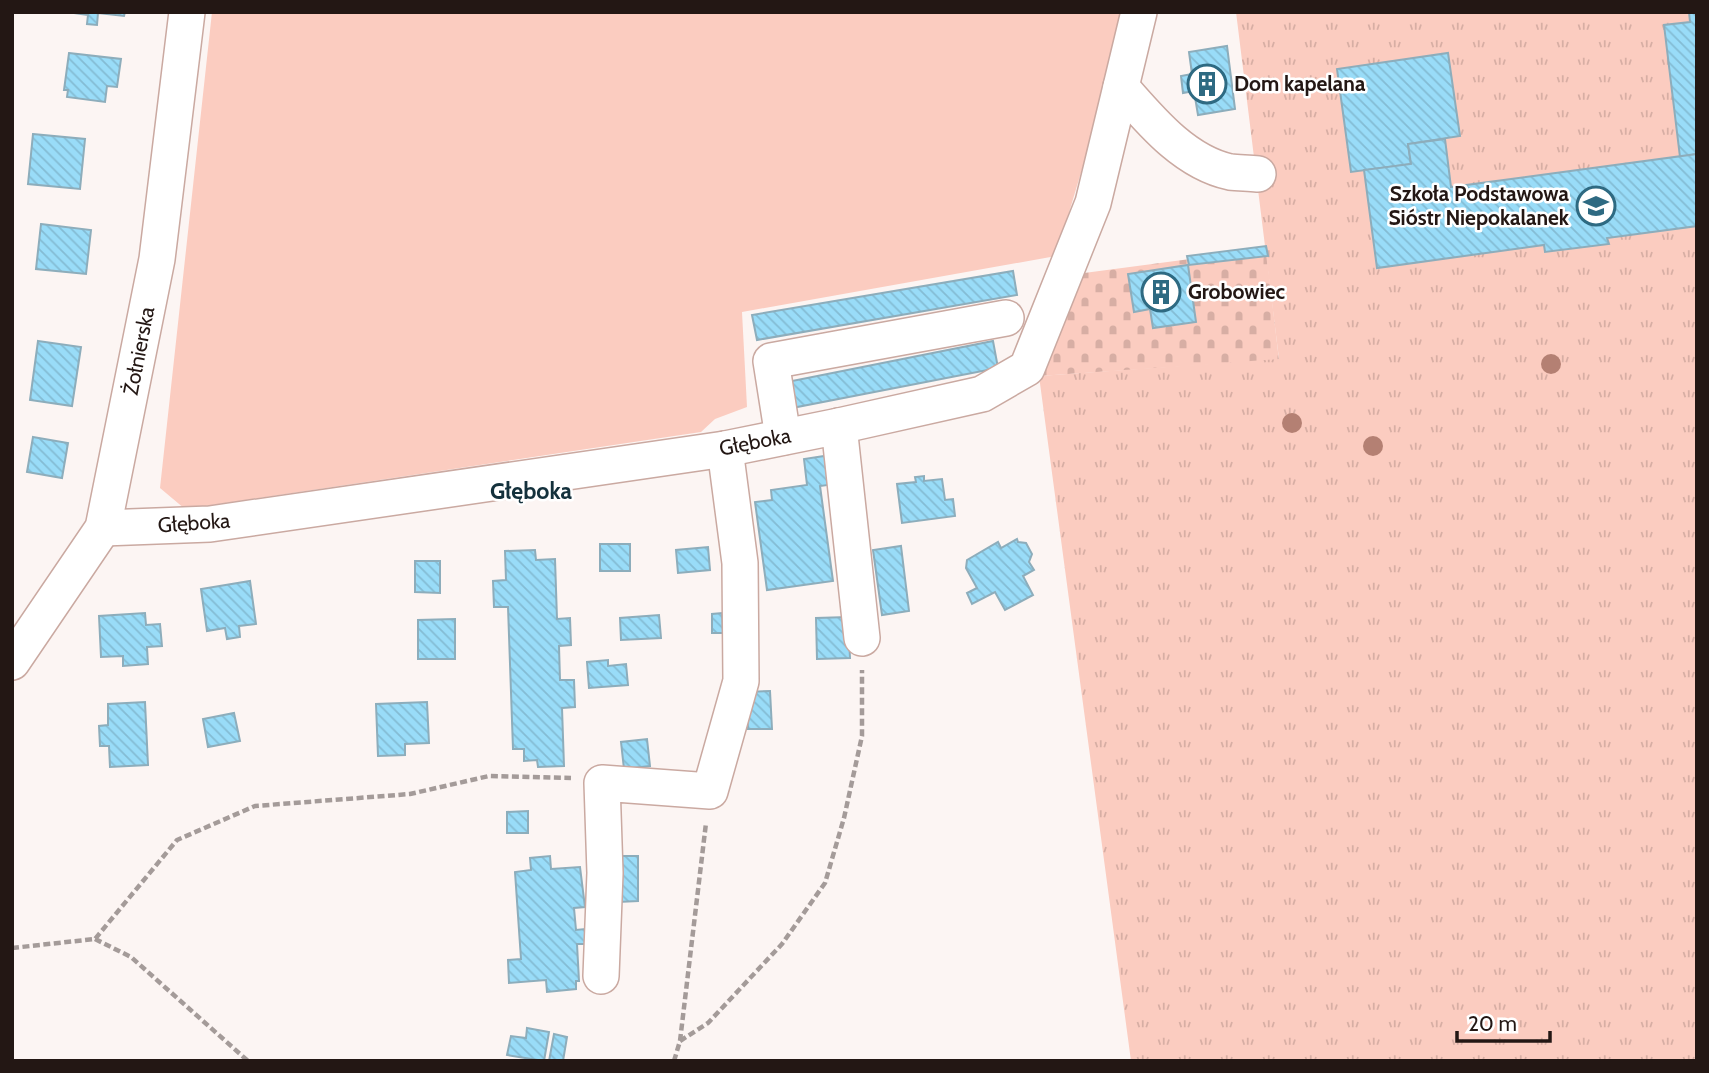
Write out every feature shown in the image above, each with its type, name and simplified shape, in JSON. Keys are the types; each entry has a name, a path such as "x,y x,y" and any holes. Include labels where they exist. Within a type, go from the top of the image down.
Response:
{"street":[{"name":"Żołnierska","path":"12,662 103,528 158,259 187,12"},
{"name":"Głęboka","path":"103,528 210,524 725,449 982,394 1027,368 1093,203 1139,12"},
{"path":"1121,87 1151,122 1200,160 1228,172 1258,174"},
{"path":"783,437 771,361 1006,318"},
{"path":"839,426 862,638"},
{"path":"601,976 605,873 602,783 710,791 741,681 740,563 725,449"}],"path":[{"path":"680,1041 708,1023 782,944 825,883 844,818 862,736 862,638"},
{"path":"95,939 177,841 255,806 410,794 489,776 561,777 602,783"},
{"path":"674,1061 680,1041 710,791"},
{"path":"12,948 95,939 131,957 248,1061"}],"green space":[{"path":"212,12 1129,12 1056,256 742,312 747,407 715,419 701,432 185,509 160,488"},
{"path":"1236,12 1697,12 1697,1061 1131,1061 1039,376 1279,359"},
{"path":"1266,249 1279,360 1039,376 1069,275"}],"building":[{"path":"125,12 124,16 98,13 97,25 87,24 88,15 74,13"},
{"path":"1689,12 1697,12 1697,154 1680,157 1664,25 1690,22"},
{"name":"Dom kapelana","path":"1227,46 1235,109 1198,115 1194,91 1183,93 1181,76 1192,74 1189,52"},
{"path":"69,53 121,59 117,87 107,86 105,102 67,97 68,90 64,90"},
{"path":"1448,53 1460,136 1408,144 1411,164 1351,172 1337,69"},
{"path":"33,134 85,139 80,189 28,184"},
{"path":"1445,139 1451,187 1697,154 1697,226 1607,238 1609,244 1545,252 1544,245 1377,268 1364,170 1411,164 1408,144"},
{"path":"41,224 91,230 86,274 36,269"},
{"path":"1266,246 1268,256 1189,265 1187,256"},
{"name":"Grobowiec","path":"1188,265 1196,322 1153,328 1150,309 1134,312 1128,274"},
{"path":"1013,271 1017,295 757,340 752,315"},
{"path":"38,341 81,347 72,406 30,400"},
{"path":"993,341 998,368 792,408 787,382"},
{"path":"33,437 68,443 62,478 27,472"},
{"path":"831,455 835,484 820,486 833,581 767,590 755,502 772,500 771,490 807,485 804,459"},
{"path":"924,476 924,481 942,479 945,500 953,499 955,516 902,523 897,484 916,482 915,477"},
{"path":"1017,539 1018,542 1026,543 1032,554 1029,562 1034,570 1023,576 1033,595 1005,610 995,592 972,604 967,593 977,588 966,568 967,560 998,542 1001,548"},
{"path":"600,544 630,544 630,571 600,571"},
{"path":"901,546 909,611 882,615 873,550"},
{"path":"708,547 710,570 678,573 676,550"},
{"path":"535,550 536,560 555,559 557,619 570,618 571,645 559,646 560,680 574,680 575,707 562,708 564,766 538,767 537,760 524,761 524,749 513,749 508,607 494,607 493,581 506,580 505,551"},
{"path":"415,561 440,561 440,593 415,592"},
{"path":"250,581 256,624 239,626 240,637 227,639 225,628 207,631 201,589"},
{"path":"145,613 146,625 160,624 162,646 147,647 148,664 123,666 123,656 101,657 99,616"},
{"path":"722,613 723,633 712,633 712,614"},
{"path":"659,615 661,638 621,640 620,618"},
{"path":"848,617 850,658 817,659 816,618"},
{"path":"455,619 455,659 418,659 418,620"},
{"path":"608,660 608,666 626,664 628,685 589,688 587,662"},
{"path":"770,691 772,729 748,729 746,692"},
{"path":"145,702 148,765 110,767 109,746 100,746 99,726 108,725 108,704"},
{"path":"427,702 429,743 405,744 405,755 378,756 376,704"},
{"path":"234,713 240,741 208,747 203,719"},
{"path":"647,739 650,766 624,769 621,742"},
{"path":"528,811 528,833 507,833 507,812"},
{"path":"550,856 551,869 580,867 585,907 574,908 576,930 585,929 586,944 577,944 579,981 576,981 576,989 547,992 546,980 509,983 508,960 521,959 515,872 531,870 530,858"},
{"path":"617,856 638,856 638,901 618,902"},
{"path":"527,1028 549,1032 544,1061 507,1055 511,1036 526,1038"},
{"path":"554,1034 567,1037 563,1061 549,1061"}],"place":[{"name":"Dom kapelana","path":"1207,84"},
{"name":"Szkoła Podstawowa Sióstr Niepokalanek","path":"1596,206"},
{"name":"Grobowiec","path":"1161,292"}],"district":[{"name":"Głęboka","path":"531,491"}]}
